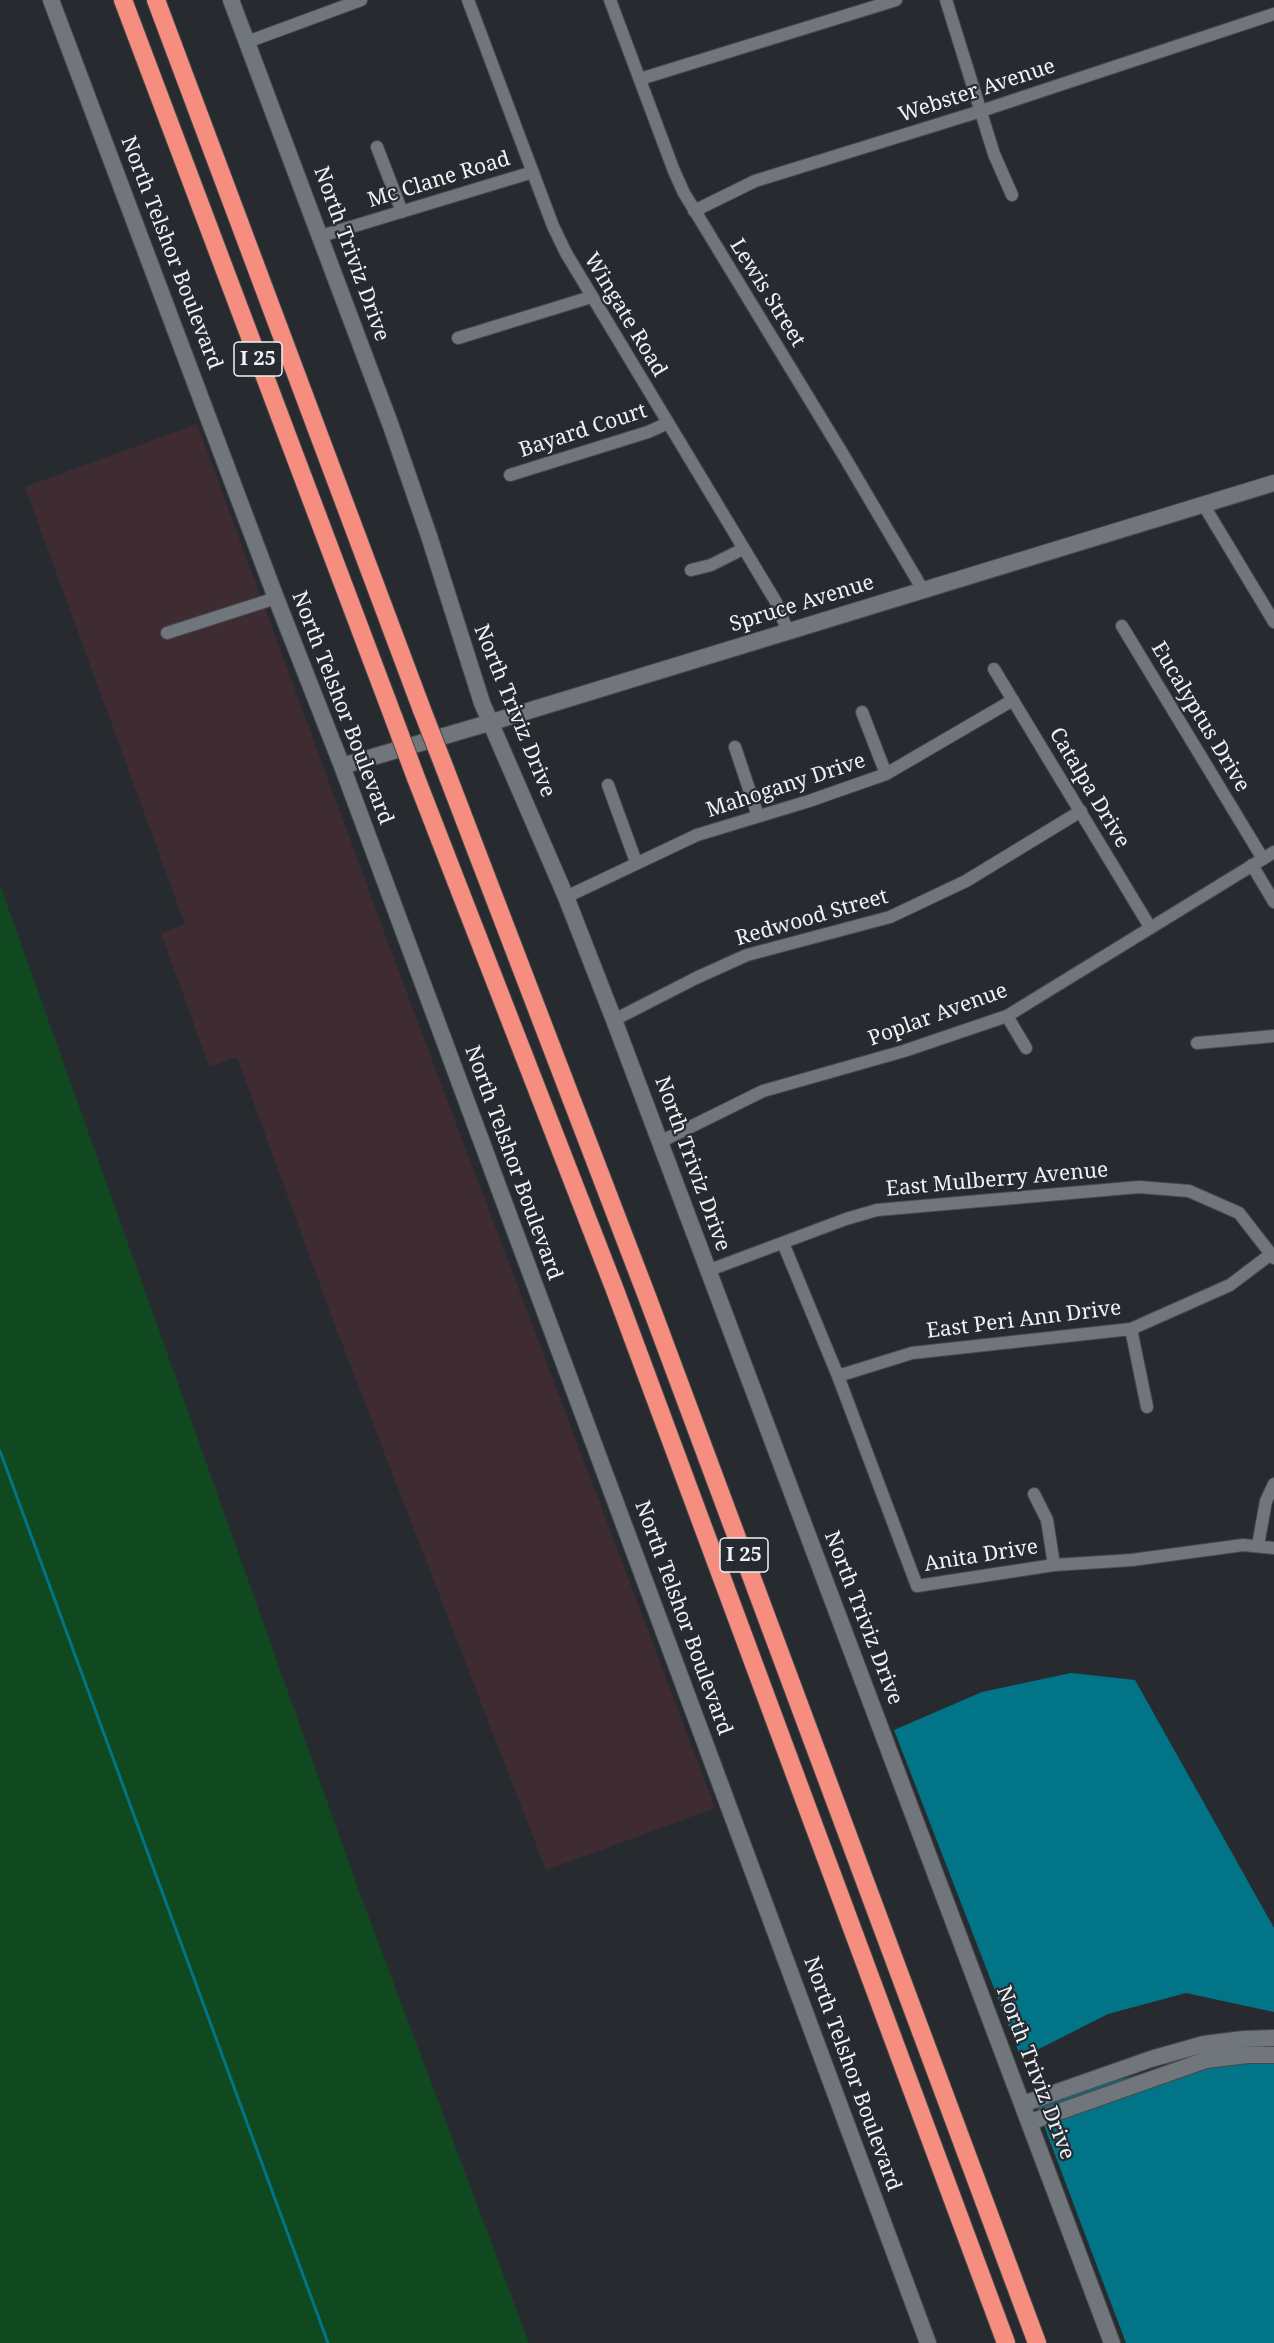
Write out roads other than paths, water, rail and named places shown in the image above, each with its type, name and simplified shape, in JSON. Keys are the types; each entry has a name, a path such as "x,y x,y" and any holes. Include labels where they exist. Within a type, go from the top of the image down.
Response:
{"highway":[{"name":"I 25","path":"123,0 416,778 615,1290 1005,2343"},
{"name":"I 25","path":"156,0 422,710 648,1299 1037,2343"}],"main road":[{"name":"North Telshor Boulevard","path":"51,0 276,598 342,766 928,2343"},
{"name":"North Triviz Drive","path":"231,0 391,426 482,703 566,897 614,1020 1112,2343"},
{"name":"Spruce Avenue","path":"342,766 492,723 1274,483"},
{"path":"1023,2104 1151,2059 1204,2044 1274,2038"},
{"path":"1030,2122 1206,2060 1247,2055 1274,2055"}],"street":[{"path":"247,42 361,0"},
{"name":"Wingate Road","path":"468,0 559,239 591,297 776,602 788,632"},
{"name":"Lewis Street","path":"610,0 674,171 694,211 923,590"},
{"path":"640,79 896,0"},
{"path":"946,0 998,165 1012,195"},
{"name":"Webster Avenue","path":"694,211 755,181 981,111 1274,14"},
{"path":"377,147 402,212"},
{"name":"Mc Clane Road","path":"321,236 533,172"},
{"path":"458,338 591,297"},
{"name":"Bayard Court","path":"510,475 648,432 668,423"},
{"path":"1203,504 1274,622"},
{"path":"691,570 711,565 743,549"},
{"path":"167,633 276,598"},
{"name":"Eucalyptus Drive","path":"1122,626 1257,862 1274,902"},
{"name":"Catalpa Drive","path":"994,669 1150,927"},
{"name":"Mahogany Drive","path":"566,897 697,835 809,801 886,774 1013,700"},
{"path":"862,712 886,774"},
{"path":"735,747 758,816"},
{"path":"608,785 636,862"},
{"name":"Redwood Street","path":"614,1020 747,955 890,917 966,881 1081,811"},
{"name":"Poplar Avenue","path":"660,1142 763,1091 903,1051 1007,1016 1274,852"},
{"path":"1007,1016 1026,1048"},
{"path":"1197,1043 1274,1036"},
{"name":"East Mulberry Avenue","path":"708,1271 846,1219 886,1209 1139,1187 1189,1191 1239,1213 1272,1256"},
{"name":"Anita Drive","path":"783,1243 838,1376 917,1586 1054,1565 1132,1560 1258,1545 1274,1548"},
{"name":"East Peri Ann Drive","path":"838,1376 912,1353 1131,1329 1230,1285 1272,1256"},
{"path":"1131,1329 1147,1407"},
{"path":"1258,1545 1266,1501 1274,1484"},
{"path":"1034,1494 1047,1520 1054,1565"}],"water":[{"path":"1071,1673 1135,1680 1274,1928 1274,2012 1186,1993 1108,2014 1021,2058 894,1730 982,1692"},
{"path":"1212,2056 1274,2063 1274,2343 1126,2343 1037,2107 1118,2080"}],"waterway":[{"path":"0,1451 328,2343"}]}
